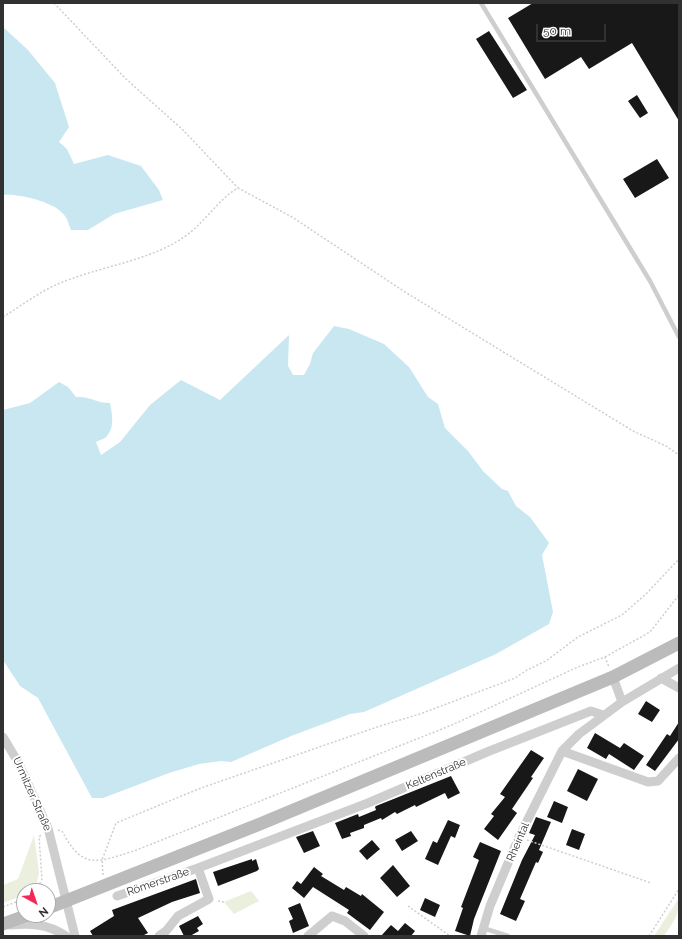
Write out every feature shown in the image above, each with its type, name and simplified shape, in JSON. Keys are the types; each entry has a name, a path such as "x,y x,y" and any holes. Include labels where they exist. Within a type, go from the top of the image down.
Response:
{"street":[{"path":"56,905 260,824 613,676 679,643"},
{"name":"Rheintal","path":"482,932 490,906 519,837 562,751 603,715 679,668"},
{"path":"613,676 622,702"},
{"path":"661,678 679,688"},
{"name":"Keltenstraße","path":"268,840 368,803 487,752 591,711 603,715"},
{"name":"Urmitzer Straße","path":"3,737 18,762 48,828 75,936"},
{"path":"562,751 648,782 658,781 679,758"},
{"name":"Römerstraße","path":"117,896 198,868 268,840"},
{"name":"Römerstraße","path":"159,936 166,931 178,916 209,899 198,868"},
{"path":"308,936 332,916 345,921 364,936"},
{"path":"3,925 16,920"},
{"path":"3,925 42,925 58,930 66,936"}],"lane":[{"path":"481,3 650,281 679,337"},
{"path":"482,932 508,936"}],"path":[{"path":"54,3 126,79 182,129 238,188 292,217 405,292 627,427 666,446 679,455"},
{"path":"3,317 57,284 159,251 184,238 208,216 230,192 238,188"},
{"path":"102,860 116,823 201,788 380,726 420,714 515,678 546,661 578,637 622,615 647,593 679,559"},
{"path":"40,883 42,879 39,837 48,828 62,831 72,849 83,858 102,860 134,851 444,728 578,667 605,657 650,632 679,595"},
{"path":"605,657 613,676"},
{"path":"519,837 651,883"},
{"path":"649,936 679,889"},
{"path":"3,907 16,902"},
{"path":"408,906 450,936"}],"green space":[{"path":"34,835 39,872 37,883 16,883 16,898 3,903 3,885 18,879"},
{"path":"251,891 259,901 234,914 224,902"},
{"path":"679,898 677,914 664,936 654,936"}],"water":[{"path":"3,27 28,50 55,83 69,127 59,142 67,149 74,164 108,155 141,166 159,190 163,200 114,214 88,230 71,230 65,216 54,207 27,197 18,195 3,195"},
{"path":"334,326 349,329 384,344 409,367 428,397 438,404 445,428 468,451 483,471 502,489 508,491 516,506 530,517 549,543 542,555 553,612 549,624 496,654 364,712 350,714 291,736 231,762 221,761 199,764 169,773 103,798 92,798 38,698 20,686 3,660 3,410 30,403 59,382 68,387 76,397 110,403 112,411 112,424 110,432 106,437 96,442 101,455 120,442 150,405 181,380 220,400 289,335 288,366 293,375 304,375 310,364 313,353"}],"building":[{"path":"533,3 679,3 679,121 632,43 589,69 581,57 545,79 508,18"},
{"path":"489,31 527,90 513,98 476,39"},
{"path":"637,95 648,113 640,118 628,101"},
{"path":"657,159 669,178 635,198 623,179"},
{"path":"646,701 660,710 652,722 638,714"},
{"path":"679,722 679,739 655,771 646,765 667,734 670,736"},
{"path":"595,733 620,748 624,743 644,756 634,770 609,754 606,759 587,748"},
{"path":"531,750 544,758 531,777 533,778 512,809 517,813 498,840 484,829 494,816 491,814 505,797 500,794"},
{"path":"578,769 598,779 587,801 567,791"},
{"path":"451,776 460,793 448,799 445,793 416,807 415,805 397,814 395,812 382,820 381,818 364,825 364,828 350,833 351,836 342,839 335,823 358,814 359,817 376,810 376,806"},
{"path":"554,801 568,807 562,823 547,817"},
{"path":"536,817 551,822 539,850 543,852 538,863 536,862 520,899 525,901 516,921 500,914 522,860 535,835 529,833"},
{"path":"448,820 460,825 455,838 451,836 438,865 425,859 433,841 437,843"},
{"path":"572,829 585,834 579,850 566,845"},
{"path":"313,831 320,846 304,853 296,837"},
{"path":"411,831 418,841 402,851 395,840"},
{"path":"372,840 380,849 367,860 359,851"},
{"path":"480,842 501,851 474,919 470,936 455,931 463,908 461,907 479,860 473,857"},
{"path":"252,859 252,861 256,859 259,869 257,871 218,886 213,872"},
{"path":"393,865 410,886 397,897 380,878"},
{"path":"314,867 323,874 321,876 344,890 346,887 361,896 362,894 384,912 370,930 347,913 349,910 313,887 304,898 292,888 297,881 301,884"},
{"path":"196,879 200,893 172,902 138,918 148,933 142,936 93,936 90,931 114,916 112,910"},
{"path":"425,898 440,905 435,917 420,910"},
{"path":"300,903 309,926 293,933 289,921 293,919 288,908"},
{"path":"198,916 203,924 197,928 199,931 190,936 184,936 179,926"},
{"path":"405,923 415,931 411,936 381,936 391,925 398,931"}]}
